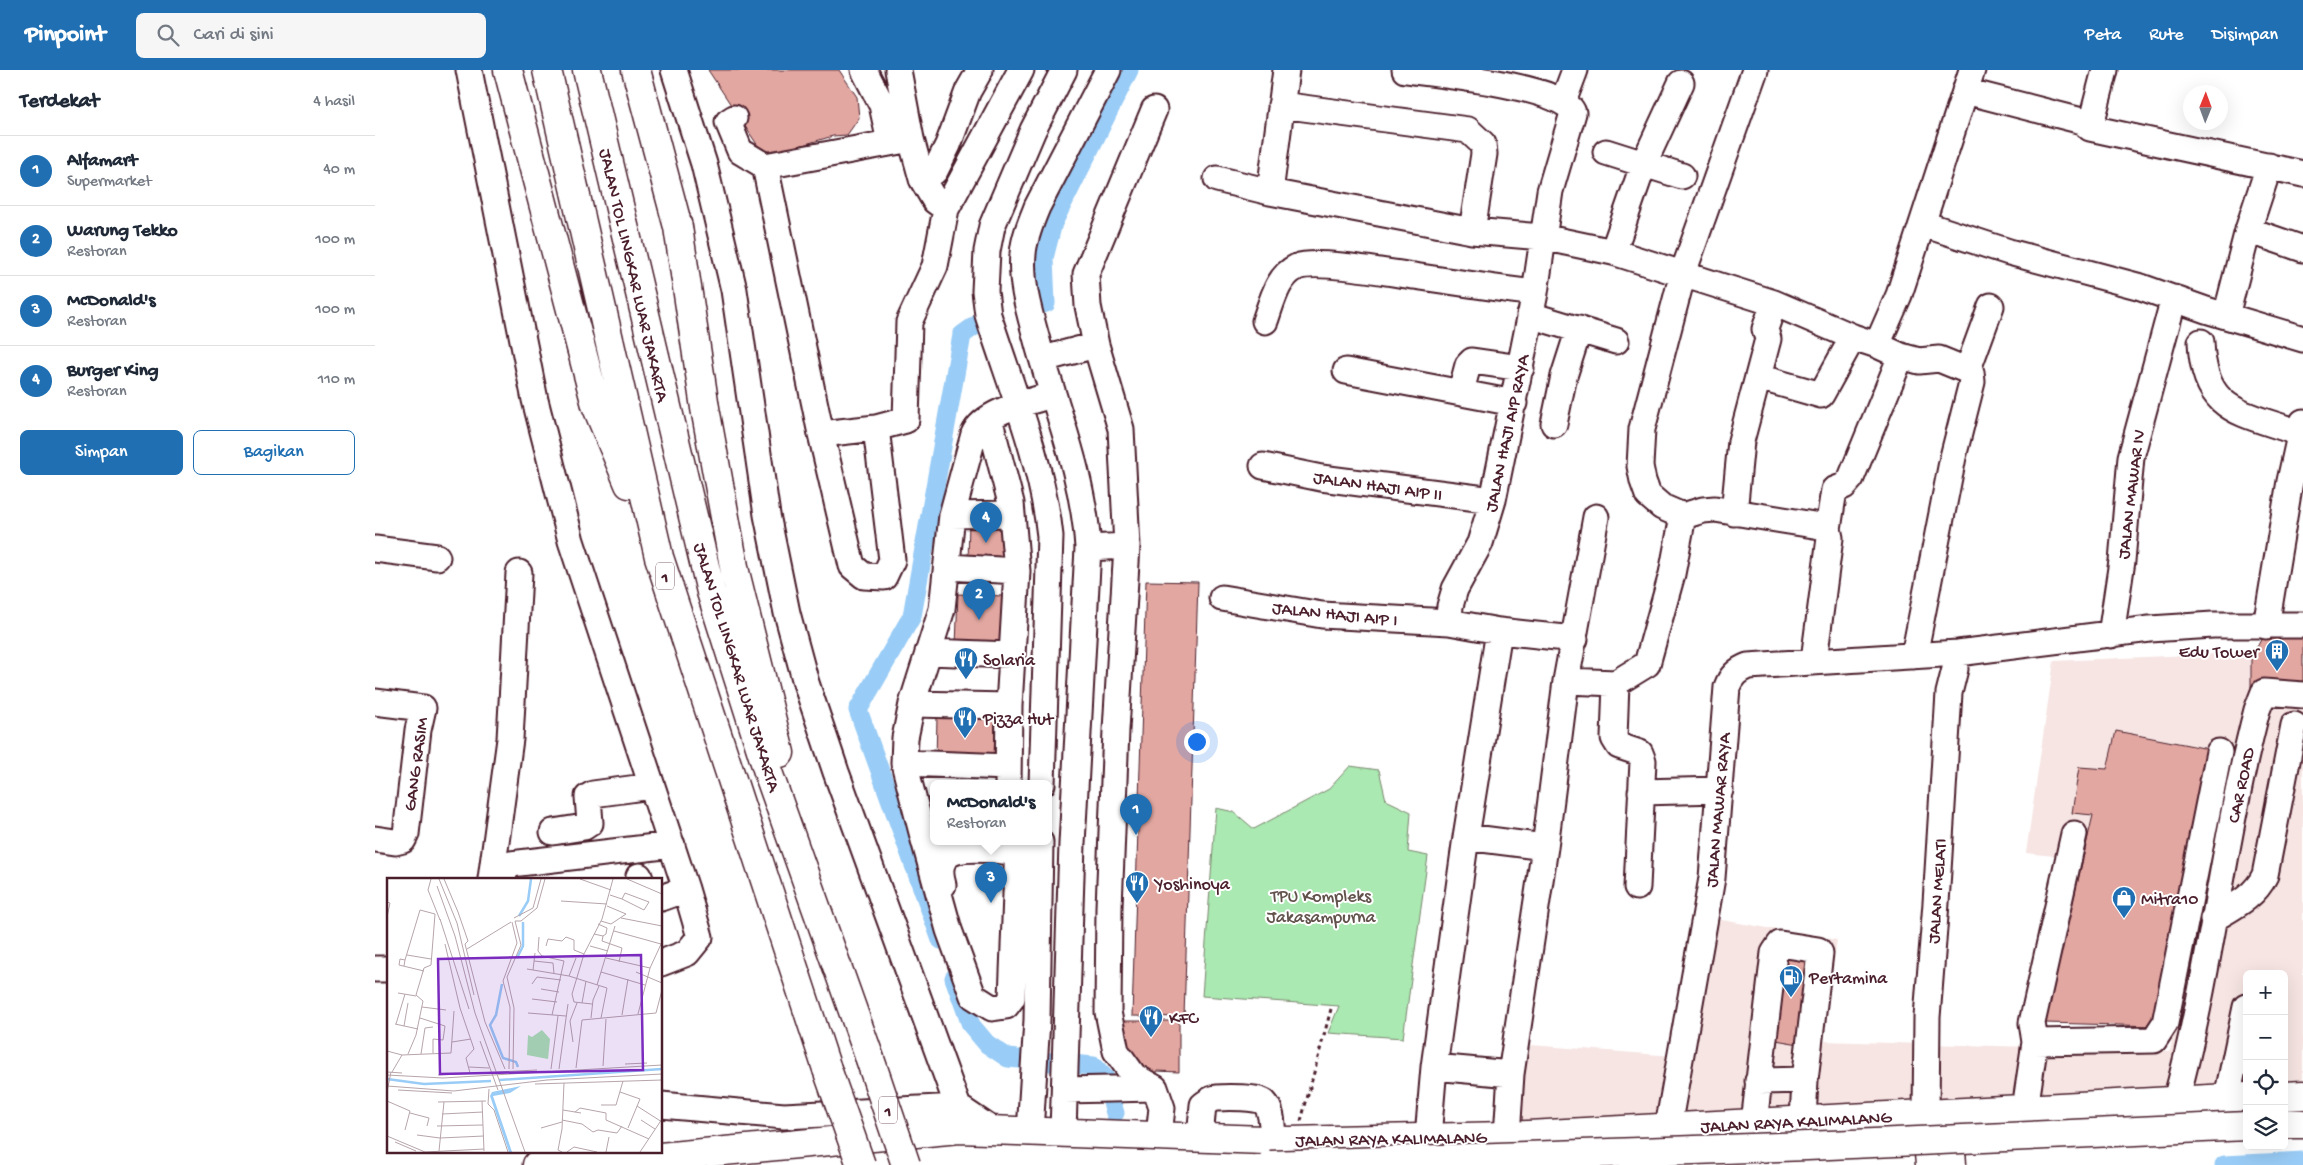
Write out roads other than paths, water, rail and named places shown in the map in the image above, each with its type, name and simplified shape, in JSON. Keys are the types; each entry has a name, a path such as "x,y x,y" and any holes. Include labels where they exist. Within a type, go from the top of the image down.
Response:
{"main road":[{"path":"508,70 596,405 659,557"},
{"name":"1","path":"547,70 659,557 827,1069 861,1165"},
{"name":"JALAN TOL LINGKAR LUAR JAKARTA","path":"587,70 711,592 769,775 906,1165"},
{"path":"636,70 678,227 705,408 735,572 821,919"},
{"path":"2288,1096 2303,1095"},
{"name":"JALAN RAYA KALIMALANG","path":"537,1165 925,1132 991,1130 1200,1137 1280,1149 1429,1137 1507,1136 1754,1122 1938,1119 2025,1109 2237,1097"},
{"path":"1930,1165 1938,1119"},
{"path":"1938,1119 1952,1165"},
{"path":"2288,1124 2303,1124"},
{"path":"1280,1149 1807,1146 2243,1126"}],"street":[{"path":"469,70 535,400 571,541 671,842 700,937 687,953 663,962"},
{"path":"674,70 704,164 734,290 767,515 787,613 806,683 835,772 958,1107 991,1130"},
{"path":"864,70 922,179 935,201 946,209"},
{"path":"898,70 901,141"},
{"path":"922,179 935,170 948,145 968,91 980,70"},
{"path":"1042,780 1050,536 1046,504 988,315 985,291 987,251 992,226 1038,120 1064,70"},
{"path":"1063,1132 1069,1088 1067,1046 1072,844 1089,548 1087,518 1080,483 1052,395 1026,300 1023,253 1029,226 1037,207 1108,70"},
{"path":"1270,192 1286,70"},
{"path":"1405,70 1463,77 1532,89 1563,102 1575,70"},
{"path":"1755,70 1683,273 1646,410 1639,451 1643,482 1648,495 1662,507 1683,516 1703,510 1733,512 1820,526 1827,530"},
{"path":"2090,128 2105,70"},
{"path":"1877,344 1899,295 1969,81 2082,121 2090,128 2303,174"},
{"path":"1613,252 1644,163 1681,83"},
{"path":"821,434 876,428 907,420 909,322 935,266 946,209 1010,91 1038,120"},
{"name":"JALAN HAJI AIP RAYA","path":"1449,622 1450,606 1455,589 1481,543 1493,500 1533,304 1550,191 1573,113 1570,107 1563,102"},
{"path":"1281,105 1468,130 1483,144 1484,154 1472,231"},
{"path":"1154,110 1086,274 1088,306 1096,345 1121,429 1127,546 1116,730 1107,1012 1116,1051 1134,1076 1155,1088 1162,1108 1166,1136"},
{"path":"734,118 728,122 740,151 765,166 901,141"},
{"path":"1606,152 1682,176"},
{"path":"765,166 821,434 852,566 864,576 884,577 892,560 876,428"},
{"path":"2226,316 2248,230 2269,166"},
{"path":"1217,179 1270,192 1472,231 1542,237 1613,252 1774,303 1853,337 1877,344 1901,356 1919,361 1939,360 1968,370 1973,376 1972,382 1953,457 1914,656"},
{"path":"1923,224 2009,252 2141,287 2226,316 2303,339"},
{"path":"2248,230 2303,250"},
{"path":"1265,321 1277,288 1287,274 1298,267 1314,265 1362,268 1533,304 1579,330 1617,341"},
{"name":"JALAN MAWAR IV","path":"2111,635 2122,561 2131,457 2174,298"},
{"path":"1733,512 1741,441 1768,336 1765,333 1765,329 1774,303"},
{"path":"1968,370 1991,306"},
{"path":"1554,424 1564,376 1579,330"},
{"path":"1758,376 1821,395 1853,337"},
{"path":"2201,342 2202,363 2207,380 2220,401 2242,412 2301,427 2265,626"},
{"path":"1043,359 1096,345"},
{"path":"1814,660 1830,538 1827,530 1834,490 1845,486 1851,478 1901,356"},
{"path":"1461,391 1468,365 1472,361 1521,368"},
{"path":"1346,371 1461,391 1514,403"},
{"path":"929,839 904,762 905,738 913,704 942,608 948,567 952,515 974,434 980,423 989,418 1017,405 1052,395"},
{"path":"989,418 1001,458 1012,514 1017,571 1011,655 1008,775"},
{"name":"JALAN HAJI AIP II","path":"1263,466 1321,478 1493,500"},
{"path":"952,515 1012,514"},
{"path":"1566,681 1616,683 1647,664 1672,574 1683,516"},
{"path":"1507,1136 1511,1074 1545,847 1566,681 1596,517"},
{"path":"1089,548 1127,546"},
{"path":"375,548 437,557"},
{"path":"948,567 1017,571"},
{"path":"496,874 510,739 519,573"},
{"name":"JALAN HAJI AIP I","path":"1222,598 1323,615 1449,622 1499,631 1575,639"},
{"name":"JALAN MAWAR RAYA","path":"1668,1127 1712,878 1729,680 1740,668 1814,660 1968,652 2150,629 2213,625 2303,625"},
{"path":"1429,1137 1434,1067 1466,837 1499,631"},
{"path":"929,652 1011,655"},
{"name":"JALAN MELATI","path":"1938,1119 1927,1017 1949,693 1955,669"},
{"path":"1616,683 1615,738 1619,746 1640,753 1643,757 1637,887"},
{"name":"CAR ROAD","path":"2176,1100 2197,1010 2213,919 2254,720 2264,692 2303,695"},
{"name":"GANG RASIM","path":"375,702 423,708 418,730 406,834 403,840 395,842 375,839"},
{"path":"913,704 1009,706"},
{"path":"2213,919 2252,895 2260,886 2265,875 2298,726 2254,720"},
{"path":"1079,730 1116,730"},
{"path":"2035,1042 2155,1040 2165,1023 2219,752"},
{"path":"904,762 1008,775"},
{"path":"957,780 965,776 1008,775"},
{"path":"553,832 584,827 590,823 588,797 593,794 652,786"},
{"path":"1641,792 1720,790"},
{"path":"2025,1109 2035,1042 2032,1023 2074,834"},
{"path":"1466,837 1545,847"},
{"path":"496,874 511,864 671,842"},
{"path":"1052,844 1072,844"},
{"path":"930,845 949,930 973,996 992,1008 1006,1006 1012,998 1029,845"},
{"path":"983,1004 943,886 940,867 945,856 950,852 1017,845"},
{"path":"1029,845 1036,1041 1035,1082 1030,1132"},
{"path":"663,897 686,889"},
{"path":"1754,1122 1774,953 1780,944 1818,950 1820,953 1805,1080 1803,1120"},
{"path":"2174,975 2197,1010"},
{"path":"2237,1097 2245,1015"},
{"path":"1434,1067 1511,1074"},
{"path":"1758,1081 1805,1080"},
{"path":"1069,1088 1155,1088"},
{"path":"1200,1137 1203,1105 1208,1101 1216,1098 1258,1099 1264,1102 1280,1149"},
{"path":"663,1105 784,1116 958,1107"}],"waterway":[{"path":"1037,306 1046,303 1044,258 1053,223 1129,70"},
{"path":"941,940 858,710 912,616 962,335 976,325"},
{"path":"954,978 971,1025 987,1044 1008,1058 1094,1066 1105,1078 1115,1113"},
{"path":"2224,1165 2303,1161"}],"place":[{"name":"Burger King","path":"986,543"},
{"name":"Warung Tekko","path":"979,620"},
{"name":"Edu Tower","path":"2277,672"},
{"name":"Solaria","path":"966,680"},
{"name":"Pizza Hut","path":"965,739"},
{"name":"Alfamart","path":"1136,835"},
{"name":"McDonald's","path":"991,903"},
{"name":"Yoshinoya","path":"1137,904"},
{"name":"Mitra10","path":"2124,919"},
{"name":"Pertamina","path":"1791,998"},
{"name":"KFC","path":"1151,1038"}],"park label":[{"name":"TPU Kompleks Jakasampurna","path":"1321,905"}]}
